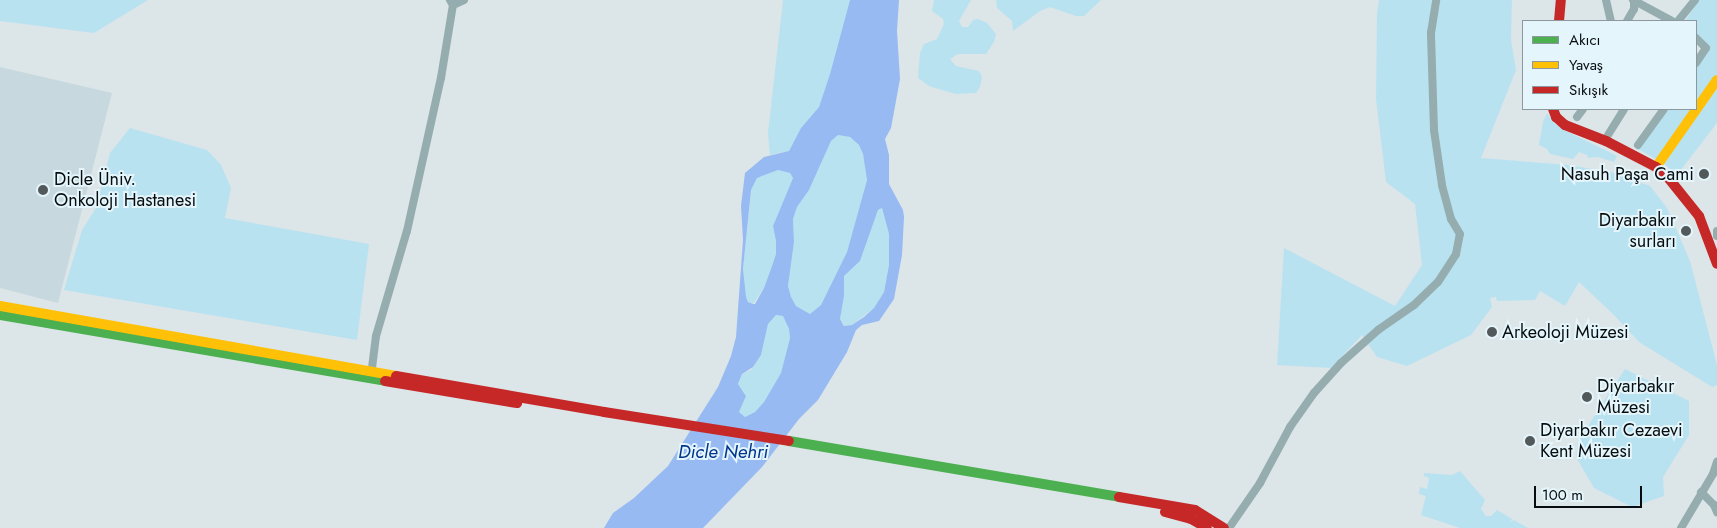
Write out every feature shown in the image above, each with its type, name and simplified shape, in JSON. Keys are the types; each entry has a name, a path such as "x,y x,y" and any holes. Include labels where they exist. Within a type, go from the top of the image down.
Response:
{"main road":[{"path":"1559,20 1561,0"},
{"path":"1697,109 1717,80"},
{"path":"1552,110 1556,117 1565,125 1586,135 1606,141 1656,167 1670,180 1699,216 1717,264"},
{"path":"1656,167 1696,110"},
{"path":"0,306 604,415 1082,495 1168,512 1191,519 1207,528"},
{"path":"0,316 371,374"},
{"path":"1082,495 1194,510 1224,528"}],"street":[{"path":"371,374 376,336 407,231 442,78 452,3 464,0"},
{"path":"1229,528 1260,483 1290,427 1314,393 1341,363 1378,330 1414,305 1438,282 1456,254 1460,234 1450,218 1442,185 1434,130 1431,33 1436,0"},
{"path":"1606,0 1611,20"},
{"path":"1628,20 1634,9 1633,0"},
{"path":"1633,0 1670,20"},
{"path":"1679,20 1696,0"},
{"path":"1697,39 1706,48 1697,62"},
{"path":"1577,117 1582,110"},
{"path":"1608,135 1623,110"},
{"path":"1638,145 1663,110"},
{"path":"1682,528 1701,492 1715,476 1717,462"},
{"path":"1701,492 1714,505 1717,512"}],"shaded area":[{"path":"0,0 148,0 94,33 0,21"},
{"path":"783,0 850,0 819,107 801,128 789,151 770,155 768,133"},
{"path":"934,0 971,0 959,21 962,27 968,27 973,20 978,19 987,23 996,34 994,42 986,54 958,54 950,59 956,66 979,71 982,77 980,87 976,93 956,94 929,86 918,78 920,53 924,44 937,39 944,24 943,19 932,11"},
{"path":"996,0 1101,0 1084,16 1076,16 1050,7 1040,11 1013,31 1012,21 997,8"},
{"path":"1379,0 1512,0 1511,40 1516,70 1481,158 1568,165 1611,172 1650,186 1667,208 1690,261 1717,365 1717,385 1712,387 1639,342 1579,282 1565,306 1540,291 1535,300 1497,301 1496,297 1490,298 1492,307 1471,335 1407,366 1377,357 1362,335 1331,368 1277,365 1284,248 1395,306 1422,265 1415,204 1386,182 1376,99 1377,14"},
{"path":"1699,0 1717,0 1717,75 1697,103 1697,67 1710,48 1697,36 1697,20 1686,20"},
{"name":"Dicle Üniv. Onkoloji Hastanesi","path":"0,67 112,93 58,303 0,288"},
{"path":"1717,88 1717,123 1677,175 1663,163"},
{"path":"1666,110 1691,110 1656,159 1638,149"},
{"path":"1547,113 1554,123 1566,131 1617,156 1614,162 1598,157 1588,158 1587,155 1579,152 1573,159 1550,154 1547,149 1539,145 1543,122"},
{"path":"130,128 207,150 221,165 231,188 225,218 369,244 357,340 64,290 82,230 96,208 110,153"},
{"path":"838,135 850,137 859,145 863,154 867,180 847,252 821,305 810,314 796,306 791,298 788,286 794,242 793,219 797,207 809,190 831,141"},
{"path":"778,170 790,173 793,178 773,226 776,254 764,288 753,304 748,302 745,297 743,269 751,190 757,178"},
{"path":"882,208 889,234 889,265 884,292 874,308 852,325 845,326 840,319 844,296 844,276 860,261 878,210"},
{"path":"776,315 783,316 789,329 790,338 781,373 764,402 755,412 745,417 739,412 746,395 738,384 742,374 751,370 761,355 768,324"},
{"path":"1625,369 1689,401 1689,435 1663,477 1664,496 1632,507 1594,488 1576,457 1578,441"},
{"path":"1460,471 1485,500 1481,509 1486,516 1491,516 1497,510 1512,519 1510,522 1514,520 1528,528 1460,528 1421,515 1426,496 1419,494 1420,487 1427,489 1429,478 1424,476 1424,473 1452,475"}],"water":[{"name":"Dicle Nehri","path":"850,0 899,0 897,31 900,79 891,128 885,139 889,155 889,184 903,210 904,217 902,255 894,299 879,321 862,325 856,330 847,352 818,400 799,419 762,467 703,528 604,528 613,513 634,498 668,466 718,387 731,356 736,337 743,240 741,206 745,173 764,157 789,151 801,128 819,107","holes":["838,135 850,137 859,145 863,154 867,180 847,252 821,305 810,314 796,306 788,286 794,242 793,219 797,207 809,190 831,141","778,170 790,173 793,178 773,226 776,254 764,288 755,304 753,304 748,302 746,297 743,269 751,190 757,178","882,208 889,234 889,265 884,292 874,308 864,317 852,325 844,326 840,319 844,296 844,276 860,261 878,210","776,315 783,316 789,329 790,338 781,373 764,402 755,412 745,417 739,412 746,396 738,384 742,374 753,367 761,355 768,324"]}],"traffic: fast":[{"path":"0,315 385,381"},
{"path":"789,441 1119,497"}],"traffic: slow":[{"path":"1697,109 1717,80"},
{"path":"1656,167 1696,110"},
{"path":"0,306 396,376"}],"traffic: jam":[{"path":"1559,20 1561,0"},
{"path":"1553,110 1556,117 1565,125 1606,141 1656,167 1666,175 1699,216 1717,264"},
{"path":"396,376 604,412 789,441"},
{"path":"385,381 517,403"},
{"path":"1119,497 1195,510 1224,528"},
{"path":"1165,512 1191,519 1207,528"}],"place":[{"name":"Nasuh Paşa Cami","path":"1704,174"},
{"name":"Dicle Üniv. Onkoloji Hastanesi","path":"43,190"},
{"name":"Diyarbakır surları","path":"1686,231"},
{"name":"Arkeoloji Müzesi","path":"1492,332"},
{"name":"Diyarbakır Müzesi","path":"1587,397"},
{"name":"Diyarbakır Cezaevi Kent Müzesi","path":"1530,441"}]}
